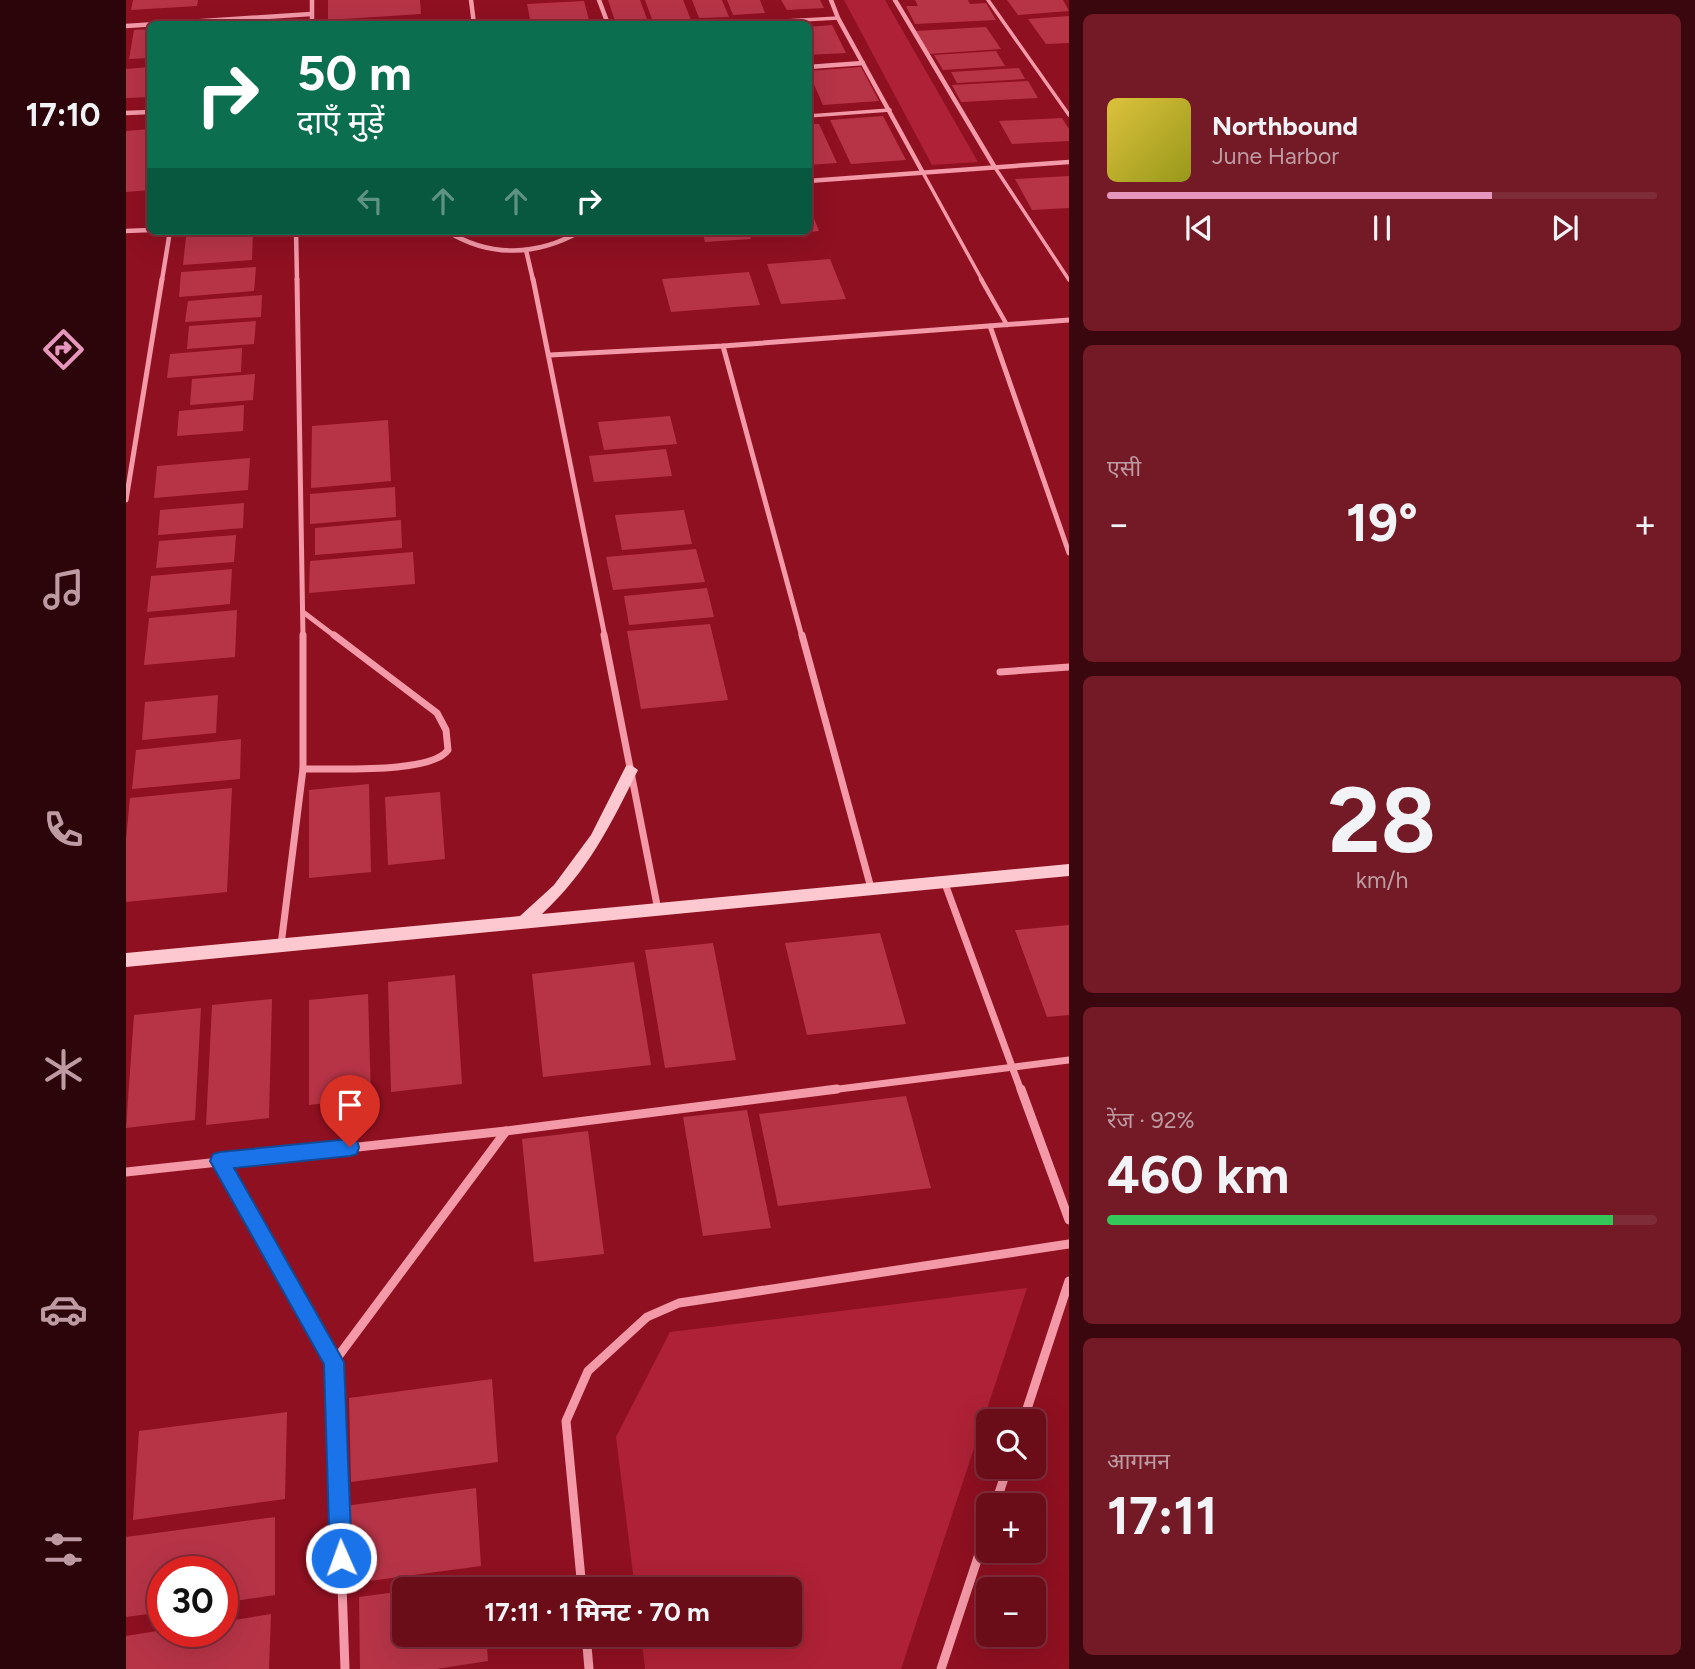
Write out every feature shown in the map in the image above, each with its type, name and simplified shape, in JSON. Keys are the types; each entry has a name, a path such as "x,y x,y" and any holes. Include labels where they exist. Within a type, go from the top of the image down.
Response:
{"street":[{"path":"312,0 312,21"},
{"path":"471,0 474,21"},
{"path":"599,0 607,21"},
{"path":"831,0 838,18 922,171"},
{"path":"895,0 994,166"},
{"path":"203,21 311,14"},
{"path":"126,26 147,25"},
{"path":"812,67 863,63"},
{"path":"126,113 147,111"},
{"path":"812,181 1069,162"},
{"path":"126,232 147,230"},
{"path":"126,500 169,235"},
{"path":"281,945 303,769 296,235"},
{"path":"454,235 470,244 487,248 526,250 556,244 573,235"},
{"path":"526,250 550,355 658,910"},
{"path":"550,355 723,346 1069,320"},
{"path":"990,326 1069,553"},
{"path":"723,346 871,888"},
{"path":"303,612 437,713 446,730 448,750 443,757 419,766 303,769"},
{"path":"1000,671 1069,667"},
{"path":"523,923 559,889 596,839 631,770"},
{"path":"126,960 1069,870"},
{"path":"944,880 1069,1220"},
{"path":"126,1172 506,1131 1069,1060"},
{"path":"334,1362 506,1131"},
{"path":"220,1161 334,1362 345,1669"},
{"path":"581,1577 566,1421 588,1371 647,1317 679,1303 1069,1244"},
{"path":"1027,1409 1069,1281"},
{"path":"941,1669 976,1563"},
{"path":"587,1647 589,1669"}],"lane":[{"path":"988,0 1069,114"},
{"path":"785,21 838,18"},
{"path":"812,116 890,110"},
{"path":"994,166 1069,280"},
{"path":"922,171 1007,325"}],"shaded area":[{"path":"844,0 885,0 978,162 932,165"},
{"path":"1027,1288 987,1409 976,1409 976,1442 901,1669 645,1669 642,1647 802,1647 802,1577 634,1577 616,1437 670,1332"}],"building":[{"path":"133,0 198,0 197,6 131,10"},
{"path":"328,0 420,0 421,14 328,20"},
{"path":"608,0 640,0 648,21 615,21"},
{"path":"645,0 683,0 691,20 672,21 653,21"},
{"path":"692,0 722,0 729,17 699,18"},
{"path":"727,0 760,0 765,13 733,15"},
{"path":"781,0 820,0 824,8 787,10"},
{"path":"915,0 968,0 970,4 986,3 996,20 915,24 906,6 918,6"},
{"path":"1007,0 1063,0 1069,11 1018,15"},
{"path":"584,1 589,21 530,21 527,4"},
{"path":"1069,16 1069,43 1046,44 1028,19"},
{"path":"832,25 846,53 812,55 812,27"},
{"path":"986,27 1001,49 929,54 915,31"},
{"path":"147,29 147,58 129,59 134,30"},
{"path":"996,51 1005,66 943,70 934,55"},
{"path":"147,67 147,97 126,98 126,69"},
{"path":"861,67 879,101 823,105 812,80 812,71"},
{"path":"1019,68 1025,79 957,83 951,72"},
{"path":"1028,81 1038,98 961,102 952,85"},
{"path":"883,116 906,160 851,164 830,120"},
{"path":"1062,118 1069,129 1069,141 1012,144 999,121"},
{"path":"812,124 819,124 837,163 812,165"},
{"path":"147,129 147,190 126,192 126,131"},
{"path":"1069,176 1069,208 1032,210 1015,179"},
{"path":"812,214 819,231 812,232"},
{"path":"253,235 252,260 183,265 186,237"},
{"path":"703,235 750,235 751,239 705,242"},
{"path":"830,259 846,299 781,304 767,264"},
{"path":"256,267 254,291 179,297 181,272"},
{"path":"749,272 760,305 671,312 662,279"},
{"path":"262,295 261,317 185,322 188,301"},
{"path":"256,321 254,344 187,349 189,326"},
{"path":"242,348 241,372 167,378 170,354"},
{"path":"255,374 253,400 190,405 192,379"},
{"path":"244,405 243,431 177,436 179,411"},
{"path":"670,416 677,444 604,450 598,422"},
{"path":"388,420 391,481 311,488 312,426"},
{"path":"666,449 672,476 594,482 589,456"},
{"path":"250,458 248,490 154,498 157,466"},
{"path":"395,487 396,517 310,524 310,494"},
{"path":"244,503 243,528 158,535 160,510"},
{"path":"684,510 692,544 622,550 615,515"},
{"path":"401,520 402,548 315,555 315,528"},
{"path":"236,535 234,562 156,568 159,541"},
{"path":"696,549 705,582 613,590 606,557"},
{"path":"413,552 415,584 309,593 310,561"},
{"path":"232,569 230,604 147,612 151,576"},
{"path":"707,588 714,617 629,625 624,596"},
{"path":"237,610 235,657 144,665 149,618"},
{"path":"710,624 728,700 641,709 627,631"},
{"path":"218,695 216,733 142,740 145,702"},
{"path":"241,739 240,779 132,789 136,750"},
{"path":"369,784 371,872 309,878 309,790"},
{"path":"232,788 227,892 126,902 126,839 130,798"},
{"path":"440,792 445,859 388,865 385,797"},
{"path":"1069,925 1069,1015 1047,1017 1015,930"},
{"path":"880,933 906,1024 807,1035 785,943"},
{"path":"713,943 736,1060 665,1068 645,950"},
{"path":"634,962 651,1065 543,1077 532,974"},
{"path":"455,975 462,1084 391,1092 388,982"},
{"path":"368,994 371,1098 309,1105 309,1000"},
{"path":"272,999 269,1118 206,1125 212,1005"},
{"path":"201,1008 195,1120 126,1128 134,1015"},
{"path":"906,1096 931,1188 778,1206 759,1114"},
{"path":"747,1110 771,1228 703,1236 683,1117"},
{"path":"588,1131 604,1254 534,1262 522,1139"},
{"path":"492,1379 498,1462 351,1482 349,1398"},
{"path":"287,1412 285,1499 133,1520 139,1431"},
{"path":"476,1488 481,1566 347,1584 345,1506"},
{"path":"275,1517 275,1595 238,1601 238,1556 147,1556 147,1614 126,1617 126,1537"},
{"path":"392,1593 392,1647 487,1647 488,1661 436,1669 360,1669 359,1597"},
{"path":"271,1614 269,1669 126,1669 126,1636 147,1633 147,1647 238,1647 238,1619"}],"route":[{"path":"341,1558 334,1362 220,1161 350,1147"}]}
